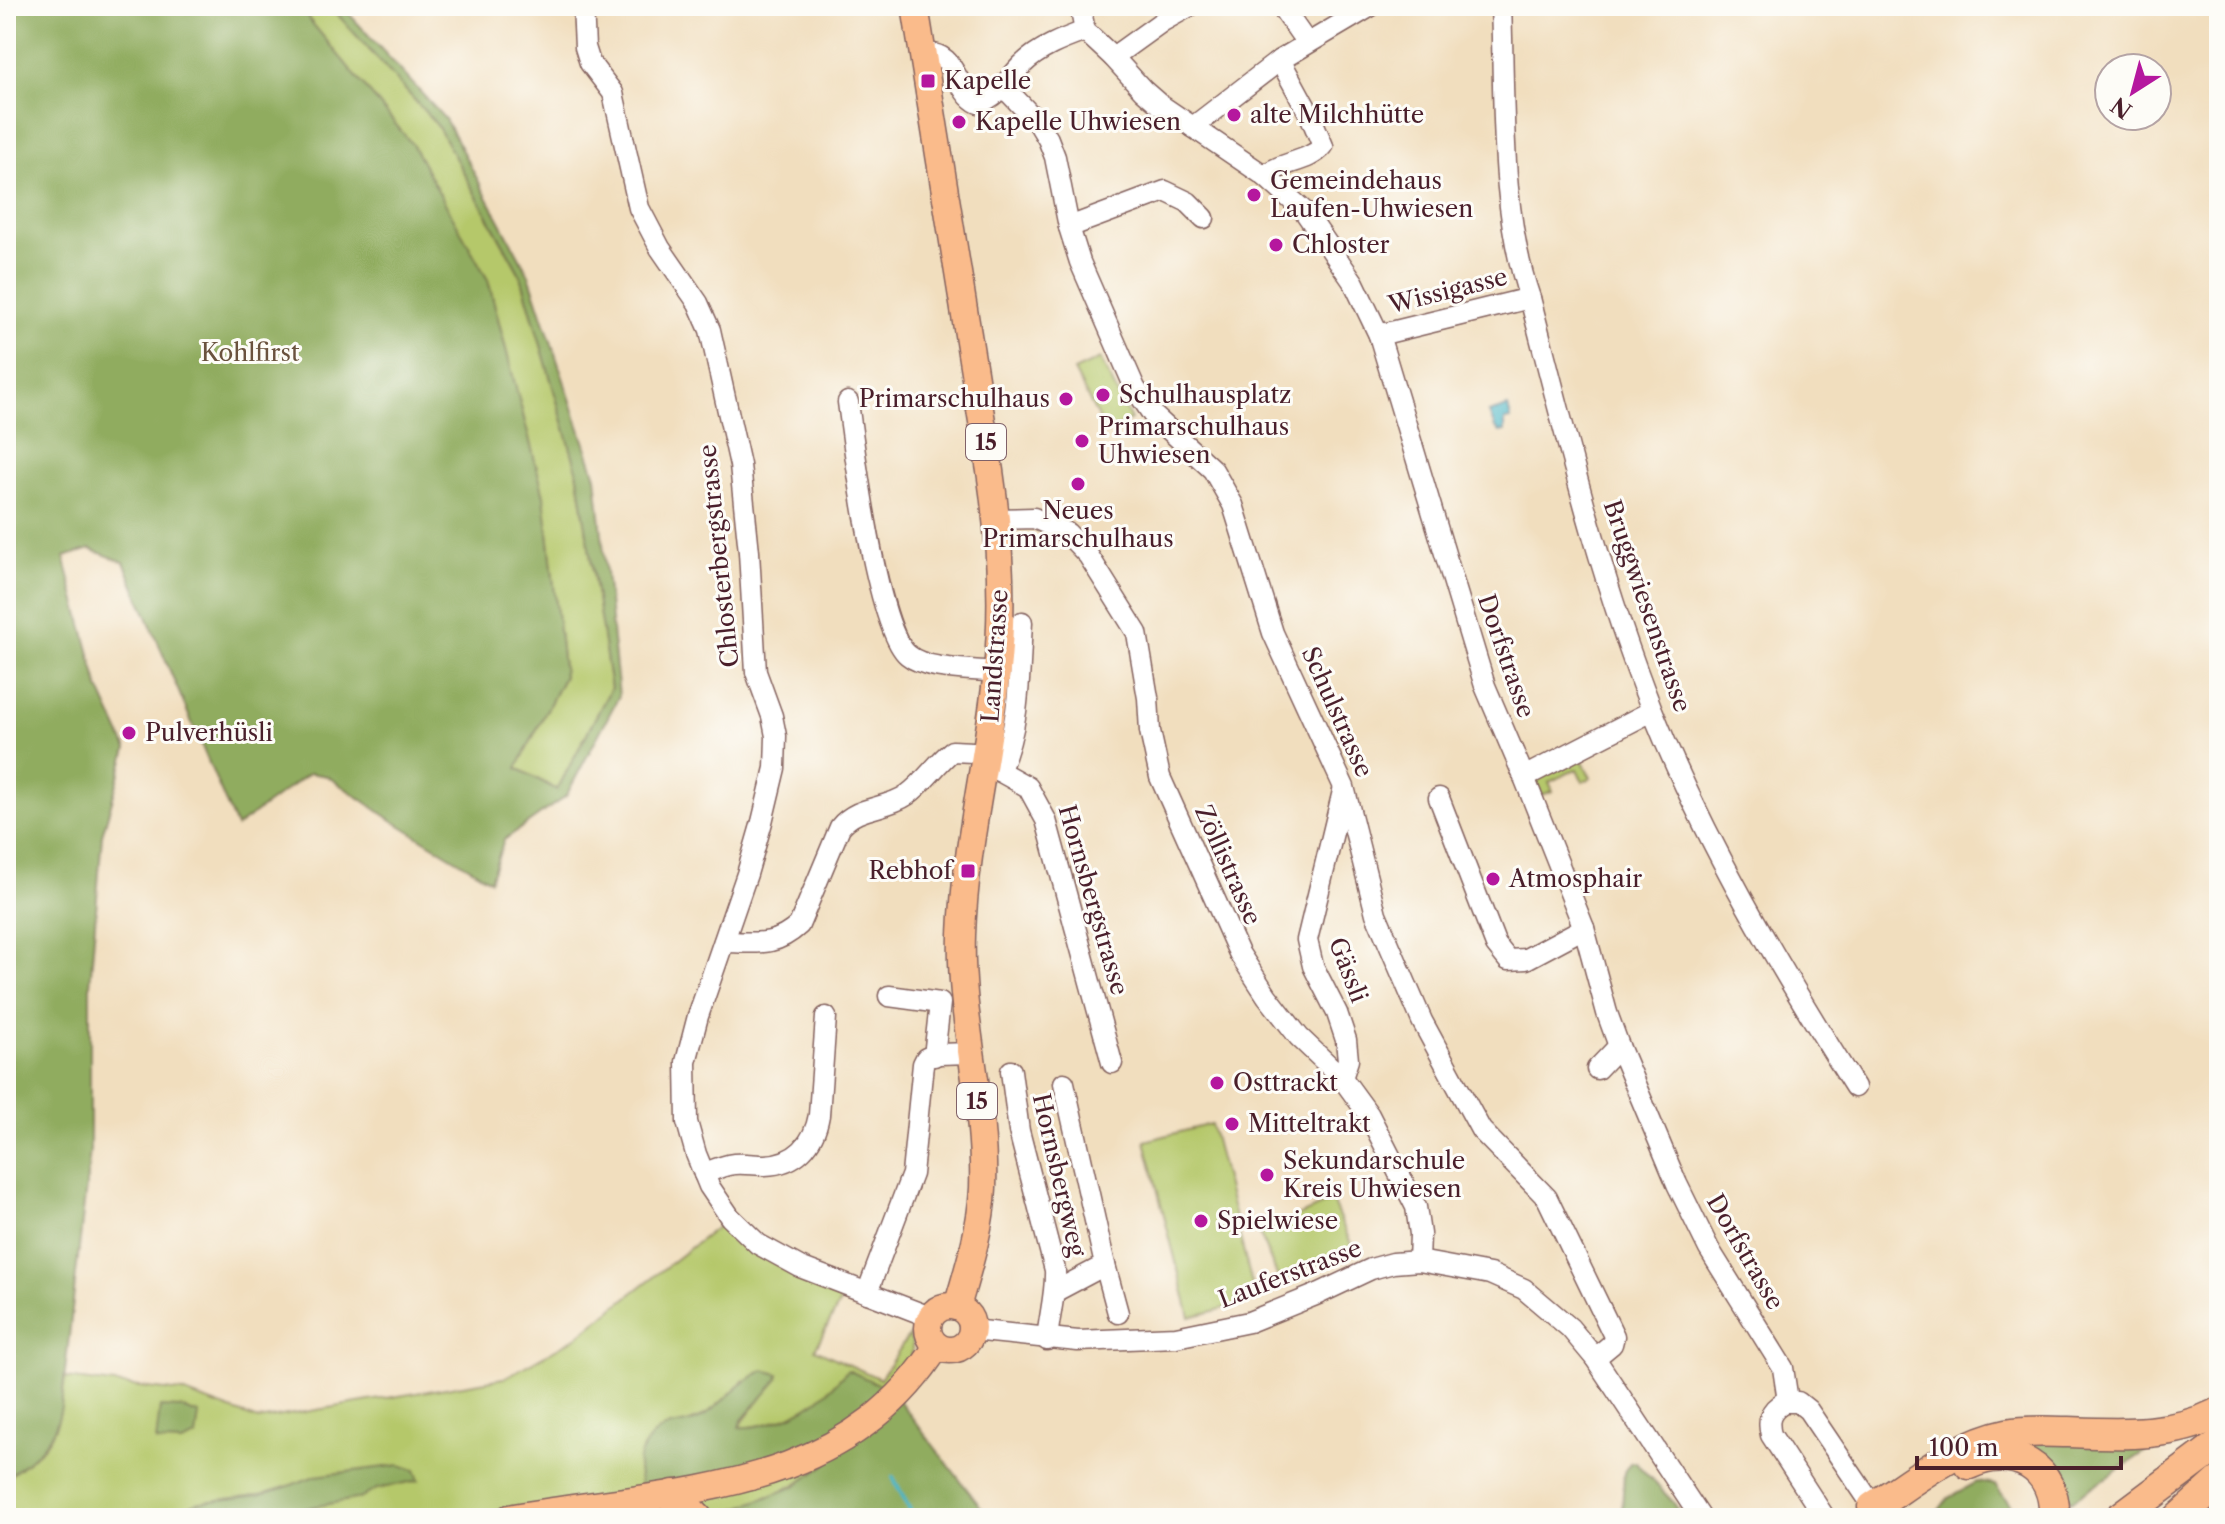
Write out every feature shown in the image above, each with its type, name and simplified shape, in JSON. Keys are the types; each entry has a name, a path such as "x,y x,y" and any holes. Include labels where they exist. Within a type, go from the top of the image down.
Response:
{"highway":[{"path":"1884,1514 1950,1457 1990,1439 2037,1431 2158,1432 2219,1413"},
{"path":"2120,1518 2219,1444"},
{"path":"1884,1514 1954,1472 1978,1460 1999,1455 2026,1462 2042,1475 2052,1493 2054,1518"},
{"path":"2148,1518 2219,1465"},
{"path":"2179,1518 2219,1482"}],"main road":[{"name":"Landstrasse","path":"915,6 997,519 1001,614 992,766 971,834 962,927 963,984 982,1140 983,1191 974,1246 957,1307"},
{"path":"943,1307 957,1307 967,1314 972,1330 968,1341 947,1350 937,1346 928,1331 930,1317 943,1307"},
{"path":"509,1518 687,1507 742,1480 806,1458 854,1432 891,1404 937,1346"}],"street":[{"name":"Chlosterbergstrasse","path":"583,6 585,47 590,63 613,93 639,208 660,248 698,303 710,330 740,465 756,672 772,716 777,753 762,822 698,1016 686,1062 687,1122 704,1174 730,1217 758,1244 800,1267 930,1317"},
{"path":"922,54 935,53 946,60 955,70 969,99 978,103 986,101 1024,63 1060,39 1085,31 1080,6"},
{"path":"1113,57 1163,21 1190,6"},
{"path":"1281,6 1307,43"},
{"path":"1193,127 1280,60 1371,6"},
{"name":"Bruggwiesenstrasse","path":"1501,6 1506,149 1517,262 1530,298 1602,571 1652,711 1704,825 1782,969 1855,1087"},
{"name":"Dorfstrasse","path":"1085,31 1143,90 1265,176 1296,203 1354,283 1379,335 1485,686 1584,928 1619,1046 1677,1184 1709,1249 1783,1368 1788,1401"},
{"path":"1265,176 1272,169 1316,153 1323,146 1280,60"},
{"name":"Schulstrasse","path":"1003,86 1039,124 1048,139 1080,262 1135,388 1153,415 1213,470 1233,505 1273,633 1344,787 1376,914 1422,1021 1481,1130 1547,1198 1614,1336 1612,1344 1595,1358"},
{"path":"1069,227 1165,191 1188,202 1204,218"},
{"name":"Wissigasse","path":"1379,335 1530,298"},
{"path":"848,402 861,502 888,616 897,641 910,657 923,663 997,672"},
{"name":"Zöllistrasse","path":"997,519 1034,518 1067,533 1088,555 1137,633 1150,731 1160,777 1239,953 1299,1037 1342,1078 1369,1115 1414,1201 1419,1222 1419,1261"},
{"path":"724,942 772,943 786,937 799,925 840,827 847,818 857,812 893,804 952,751 973,752 992,766 1012,731 1022,622"},
{"path":"1524,777 1652,711"},
{"name":"Hornsbergstrasse","path":"992,766 1028,787 1046,820 1112,1063"},
{"name":"Gässli","path":"1342,1078 1348,1060 1346,1040 1337,1013 1313,966 1307,940 1344,787"},
{"path":"1439,798 1496,945 1508,960 1526,959 1584,928"},
{"path":"889,996 940,1003 934,1056"},
{"path":"704,1174 733,1164 785,1162 810,1141 819,1115 826,1017"},
{"path":"1597,1069 1619,1046"},
{"path":"867,1293 912,1174 920,1074 926,1058 970,1053"},
{"name":"Hornsbergweg","path":"1011,1071 1019,1131 1050,1243 1056,1291 1050,1308 1047,1340"},
{"name":"Hornsbergweg","path":"1064,1083 1118,1313"},
{"name":"Lauferstrasse","path":"972,1330 1047,1340 1113,1342 1201,1334 1276,1313 1371,1269 1393,1263 1419,1261 1490,1274 1524,1289 1556,1314 1595,1358 1701,1518"},
{"name":"Hornsbergweg","path":"1056,1291 1105,1265"},
{"path":"1825,1518 1771,1435 1770,1414 1788,1401 1798,1402 1808,1410 1884,1514"}],"green space":[{"name":"Kohlfirst","path":"6,6 298,6 412,144 488,280 544,496 564,676 517,768 557,790 611,688 577,470 521,276 437,125 330,6 342,6 445,119 529,275 596,477 619,696 566,796 504,840 490,880 393,821 327,776 309,773 236,827 124,562 90,549 64,557 99,688 127,749 102,835 90,986 90,1151 61,1407 49,1439 6,1478"},
{"path":"298,6 330,6 437,125 521,276 577,470 611,688 557,790 517,768 564,676 544,496 488,280"},
{"name":"Schulhausplatz","path":"1100,359 1131,420 1106,433 1074,371"},
{"path":"1581,757 1591,778 1583,782 1577,769 1549,782 1553,791 1542,795 1537,782 1539,778"},
{"name":"Spielwiese","path":"1211,1124 1256,1300 1190,1317 1145,1141"},
{"path":"1332,1201 1353,1248 1279,1280 1259,1233"},
{"path":"726,1220 846,1291 815,1349 880,1379 909,1335 912,1342 909,1366 897,1398 848,1370 825,1394 799,1411 769,1423 739,1427 758,1402 744,1380 702,1417 669,1427 854,1432 813,1474 772,1497 712,1518 198,1518 156,1514 145,1518 6,1518 6,1478 34,1456 50,1437 56,1426 65,1378 182,1392 258,1420 504,1378 575,1338"},
{"path":"764,1370 779,1374 778,1379 739,1427 769,1423 799,1411 825,1394 848,1370 882,1386 897,1398 989,1518 712,1518 793,1487 825,1465 851,1435 645,1498 638,1468 644,1448 652,1436 664,1428 701,1418"},
{"path":"160,1407 180,1408 199,1414 196,1437 182,1443 156,1442"},
{"path":"2027,1440 2152,1447 2071,1501 2059,1477"},
{"path":"1635,1462 1684,1518 1625,1518 1622,1513 1624,1472 1630,1463"},
{"path":"400,1465 415,1470 419,1480 377,1489 361,1498 274,1517 224,1518 186,1509 195,1503 258,1495 315,1476"},
{"path":"1977,1482 1995,1485 2015,1511 2010,1518 1933,1518 1948,1498"}],"water":[{"path":"1508,407 1511,419 1505,420 1505,431 1500,432 1489,413"}],"waterway":[{"path":"893,1477 914,1518"}],"place":[{"name":"Kapelle","path":"928,81"},
{"name":"alte Milchhütte","path":"1234,115"},
{"name":"Kapelle Uhwiesen","path":"959,122"},
{"name":"Gemeindehaus Laufen-Uhwiesen","path":"1254,195"},
{"name":"Chloster","path":"1276,245"},
{"name":"Schulhausplatz","path":"1103,395"},
{"name":"Primarschulhaus","path":"1066,399"},
{"name":"Primarschulhaus Uhwiesen","path":"1082,441"},
{"name":"Neues Primarschulhaus","path":"1078,484"},
{"name":"Pulverhüsli","path":"129,733"},
{"name":"Rebhof","path":"968,871"},
{"name":"Atmosphair","path":"1493,879"},
{"name":"Osttrackt","path":"1217,1083"},
{"name":"Mitteltrakt","path":"1232,1124"},
{"name":"Sekundarschule Kreis Uhwiesen","path":"1267,1175"},
{"name":"Spielwiese","path":"1201,1221"}]}
